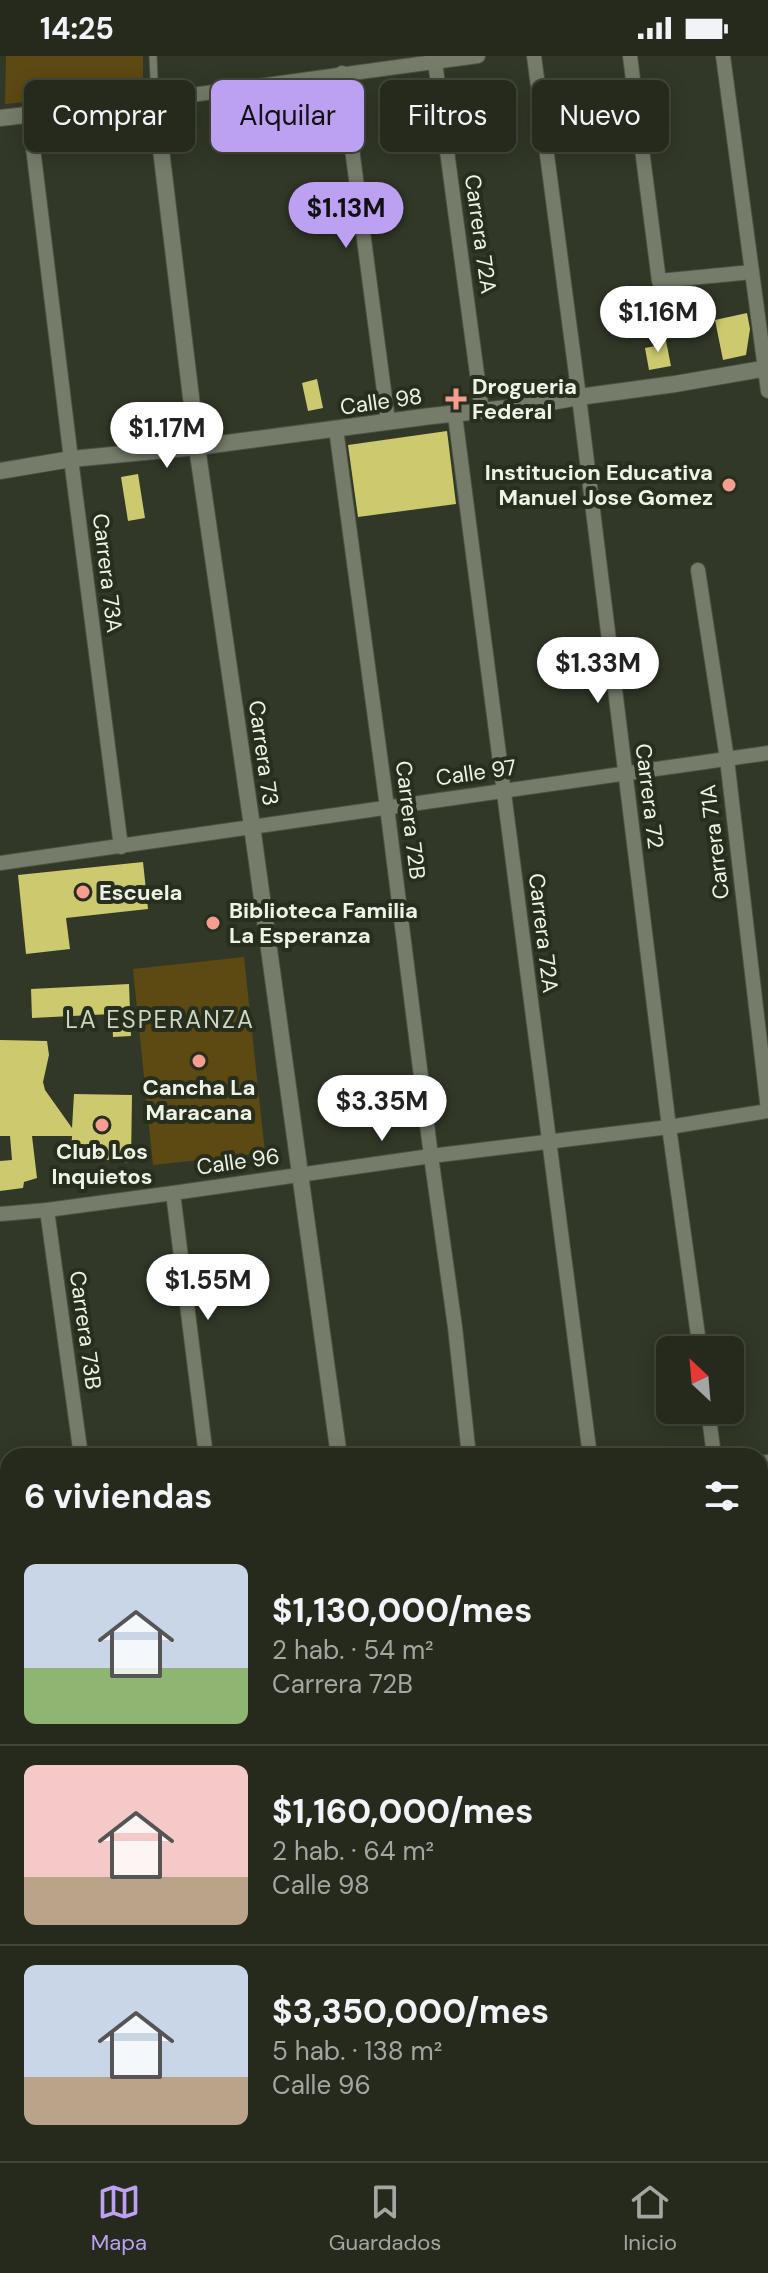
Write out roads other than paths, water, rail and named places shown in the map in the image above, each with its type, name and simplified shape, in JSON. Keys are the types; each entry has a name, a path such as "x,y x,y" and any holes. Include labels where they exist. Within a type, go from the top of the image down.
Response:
{"street":[{"path":"195,94 478,56"},
{"name":"Carrera 72","path":"534,56 698,1336"},
{"path":"630,56 659,281 752,272"},
{"path":"723,56 768,391"},
{"name":"Carrera 72A","path":"435,62 482,411"},
{"path":"342,73 388,421"},
{"path":"0,118 24,116"},
{"name":"Carrera 73A","path":"34,152 121,847"},
{"name":"Carrera 73","path":"161,152 197,447 338,1448"},
{"name":"Calle 98","path":"0,471 71,459 197,447 528,406 766,369"},
{"name":"Carrera 72A","path":"455,415 589,1448"},
{"name":"Carrera 72B","path":"336,429 455,1327 468,1448"},
{"name":"Carrera 71A","path":"698,570 727,759 768,1110"},
{"name":"Calle 97","path":"0,863 768,753"},
{"name":"Calle 96","path":"0,1214 669,1127 768,1110"},
{"path":"173,1193 205,1448"},
{"name":"Carrera 73B","path":"47,1210 80,1448"},
{"path":"710,1424 713,1448"}],"lane":[{"name":"Carrera 73","path":"153,56 154,80"}],"place":[{"name":"Drogueria Federal","path":"456,399"},
{"name":"Institucion Educativa Manuel Jose Gomez","path":"729,485"},
{"name":"Escuela","path":"83,892"},
{"name":"Biblioteca Familia La Esperanza","path":"213,923"},
{"name":"Cancha La Maracana","path":"199,1061"},
{"name":"Club Los Inquietos","path":"102,1125"}],"district":[{"name":"LA ESPERANZA","path":"160,1020"}]}
